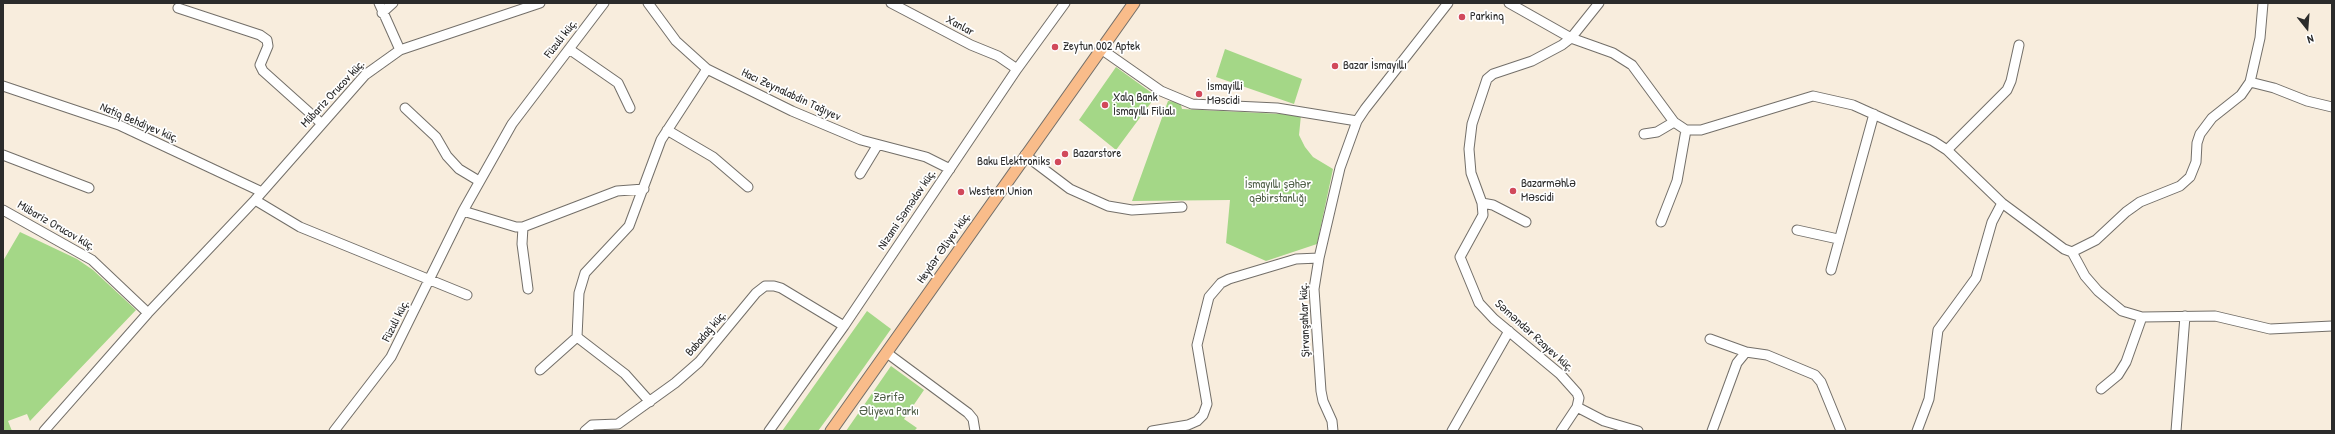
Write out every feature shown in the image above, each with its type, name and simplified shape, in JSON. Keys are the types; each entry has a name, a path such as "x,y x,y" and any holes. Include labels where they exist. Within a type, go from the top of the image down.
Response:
{"main road":[{"name":"Heydər Əliyev küç.","path":"831,431 1134,3"}],"street":[{"path":"379,3 382,13 400,50"},
{"path":"382,13 394,3"},
{"name":"Mübariz Orucov küç.","path":"44,431 148,313 255,200 321,123 365,75 380,62 400,50 540,3"},
{"name":"Füzuli küç.","path":"334,431 391,357 479,181 512,124 604,3"},
{"name":"Hacı Zeynalabdin Tağıyev","path":"648,3 676,41 707,68 792,111 877,146 926,157 950,169"},
{"name":"Xanlar","path":"891,3 971,45 998,56 1017,69"},
{"name":"Nizami Səmədov küç.","path":"769,431 844,326 1017,69 1065,3"},
{"name":"Şirvanşahlar küç.","path":"1333,431 1332,421 1323,401 1321,391 1314,289 1319,258 1340,168 1357,122 1373,96 1448,3"},
{"path":"1509,3 1571,38 1613,53 1632,65 1674,122 1686,130 1701,130 1813,96 1853,105 1874,114 1933,141 1947,150 2002,203 2064,250 2072,252 2096,240 2126,212 2140,202 2180,186 2190,177 2196,162 2197,143 2200,134 2212,118 2241,95 2250,82 2260,38 2263,3"},
{"path":"1571,38 1599,3"},
{"path":"178,8 260,35 267,40 268,46 260,65 263,71 321,123"},
{"name":"Səməndər Rzayev küç.","path":"1571,38 1532,61 1493,74 1487,78 1472,124 1469,149 1471,173 1482,203 1483,215 1460,256 1461,263 1479,302 1508,331 1560,374 1577,393 1579,398 1577,407"},
{"path":"1947,150 2007,90 2011,81 2018,45"},
{"path":"569,48 618,83 630,108"},
{"path":"1101,49 1161,92 1192,104 1277,108 1357,122"},
{"path":"540,370 578,338 581,282 593,263 629,226 667,130 707,68"},
{"path":"2250,82 2274,88 2307,101 2332,107"},
{"name":"Natiq Behdiyev küç.","path":"3,86 119,125 262,192"},
{"path":"404,108 436,137 447,156 459,169 479,181"},
{"path":"1831,270 1838,239 1874,114"},
{"path":"1644,134 1657,132 1674,122"},
{"path":"667,130 713,157 748,187"},
{"path":"1661,222 1677,181 1686,130"},
{"path":"860,174 877,146"},
{"path":"3,155 89,188"},
{"path":"1025,155 1070,189 1108,206 1132,210 1182,207"},
{"path":"463,212 516,227 523,227 617,191 644,189"},
{"path":"255,200 300,227 467,295"},
{"path":"1482,203 1493,205 1526,222"},
{"path":"1917,431 1929,399 1938,330 1976,278 1992,222 2002,203"},
{"name":"Mübariz Orucov küç.","path":"3,210 92,260 148,313"},
{"path":"523,227 522,244 528,289"},
{"path":"1797,230 1838,239"},
{"path":"2072,252 2085,276 2098,291 2122,312 2142,318 2215,316 2270,329 2332,326"},
{"path":"1155,431 1188,425 1197,421 1203,415 1207,404 1197,345 1209,297 1221,283 1229,279 1296,260 1319,258"},
{"name":"Babadağ küç.","path":"585,431 592,425 618,424 650,402 699,362 756,293 765,286 781,288 844,326"},
{"path":"2176,431 2185,316"},
{"path":"2100,389 2118,375 2126,362 2142,318"},
{"path":"1452,431 1508,331"},
{"path":"578,338 625,374 650,402"},
{"path":"1710,339 1746,352 1767,355 1815,375 1821,382 1841,431"},
{"path":"1712,431 1737,363 1746,352"},
{"path":"887,353 968,413 973,419 975,431"},
{"path":"1561,431 1577,407 1604,421 1638,431"}],"green space":[{"path":"1225,49 1302,79 1294,104 1216,77"},
{"path":"1116,67 1156,96 1116,150 1079,120"},
{"name":"İsmayıllı şəhər qəbirstanlığı","path":"1168,101 1180,102 1182,109 1301,115 1299,135 1305,147 1313,157 1333,169 1317,244 1266,261 1226,243 1230,200 1132,201"},
{"path":"20,232 77,259 93,270 136,310 30,421 27,414 8,421 12,431 3,431 3,261"},
{"path":"867,311 891,329 818,431 782,431"},
{"name":"Zərifə Əliyeva Parkı","path":"891,366 924,390 904,419 917,428 914,431 846,431"}],"place":[{"name":"Parkinq","path":"1462,17"},
{"name":"Zeytun 002 Aptek","path":"1055,47"},
{"name":"Bazar İsmayıllı","path":"1335,66"},
{"name":"İsmayilli Məscidi","path":"1199,94"},
{"name":"Xalq Bank İsmayıllı Filialı","path":"1105,105"},
{"name":"Bazarstore","path":"1065,154"},
{"name":"Baku Elektroniks","path":"1058,162"},
{"name":"Bazarməhlə Məscidi","path":"1513,191"},
{"name":"Western Union","path":"961,192"}]}
